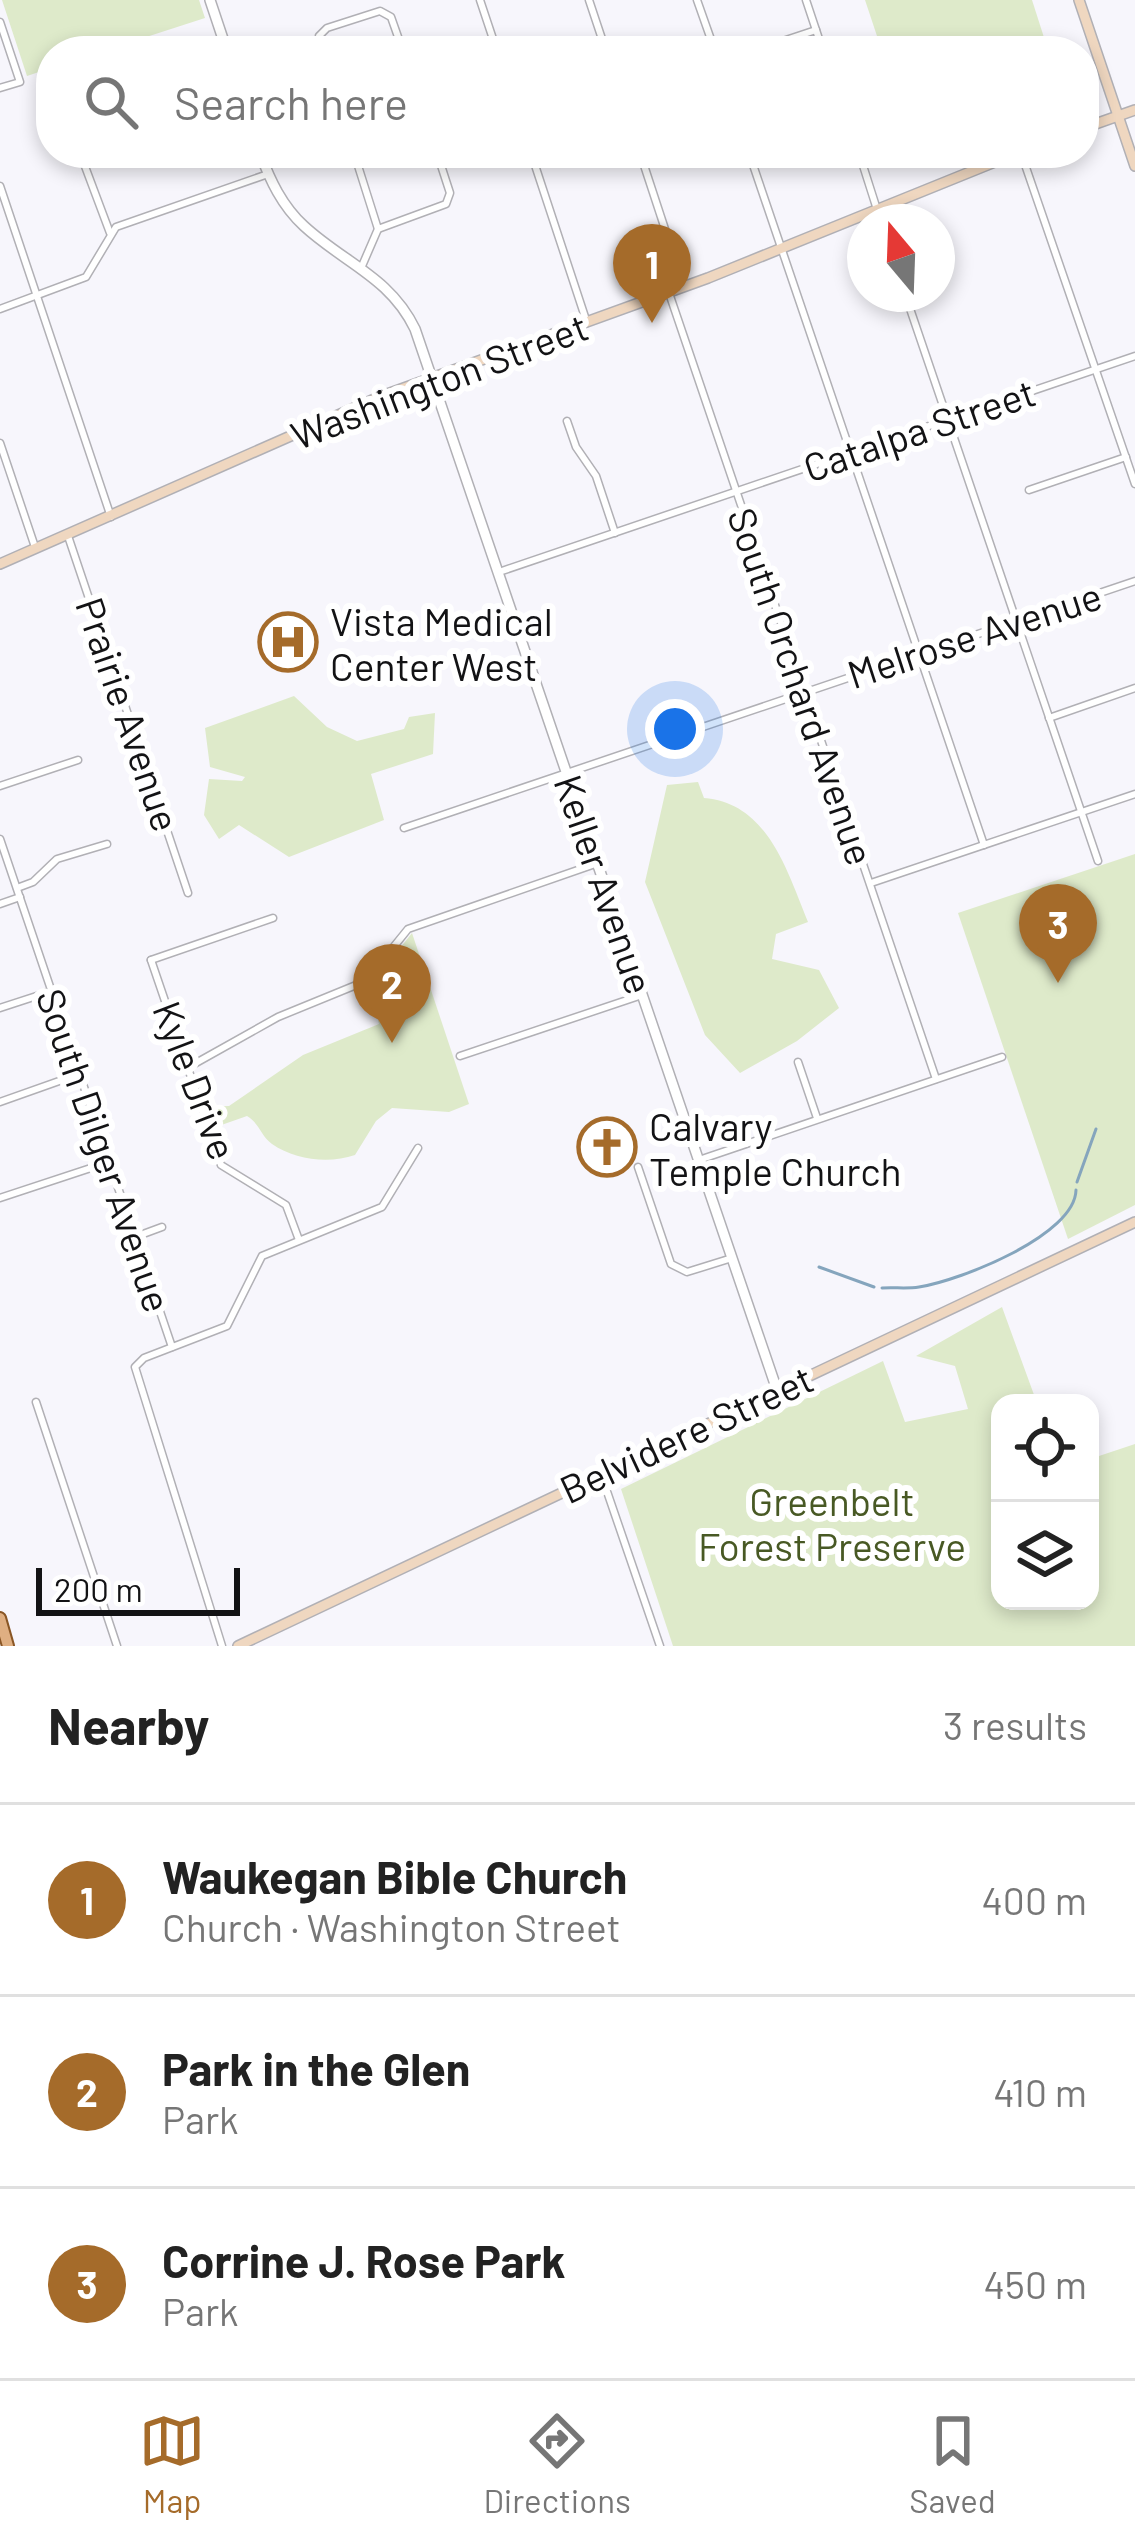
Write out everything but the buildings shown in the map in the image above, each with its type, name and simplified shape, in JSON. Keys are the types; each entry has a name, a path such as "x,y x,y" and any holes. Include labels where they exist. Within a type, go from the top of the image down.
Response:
{"main road":[{"path":"1079,0 1091,36"},
{"path":"1099,59 1135,166"},
{"path":"1099,123 1135,110"},
{"name":"Washington Street","path":"889,204 981,168"},
{"name":"Washington Street","path":"0,564 433,377 684,287 847,221"},
{"name":"Belvidere Street","path":"238,1646 1135,1222"},
{"path":"0,1618 8,1646"}],"street":[{"path":"210,0 221,36"},
{"path":"480,0 492,36"},
{"path":"589,0 601,36"},
{"path":"697,0 710,36"},
{"path":"806,0 818,36"},
{"path":"319,36 327,28 380,11 391,17 398,36"},
{"path":"0,22 20,82 0,88"},
{"path":"798,36 816,30"},
{"path":"86,168 110,232"},
{"name":"Keller Avenue","path":"266,168 302,224 362,266 407,312 777,1390"},
{"path":"359,168 378,229 362,266"},
{"path":"378,229 446,205 450,193 442,168"},
{"path":"536,168 587,323"},
{"path":"645,168 684,287"},
{"path":"754,168 984,845"},
{"path":"864,168 874,204"},
{"path":"1024,168 1135,484"},
{"path":"0,309 86,277 110,232 127,220 268,174"},
{"path":"0,186 111,517"},
{"name":"South Orchard Avenue","path":"669,292 935,1079"},
{"path":"911,312 1098,861"},
{"name":"Catalpa Street","path":"499,572 1135,356"},
{"path":"567,421 596,476 614,533"},
{"path":"0,443 36,550"},
{"path":"1029,490 1126,457"},
{"name":"Prairie Avenue","path":"68,536 188,893"},
{"name":"Melrose Avenue","path":"404,828 566,769 1135,581"},
{"path":"1049,718 1135,688"},
{"path":"0,787 78,760"},
{"path":"871,884 1135,794"},
{"name":"South Dilger Avenue","path":"0,838 172,1348 138,1363 136,1383 222,1646"},
{"path":"0,904 57,859 107,844"},
{"path":"188,1068 278,1017 366,981 407,929 598,863"},
{"name":"Kyle Drive","path":"274,918 147,959 221,1165 286,1205 299,1240"},
{"path":"0,1008 52,992"},
{"path":"460,1056 642,995"},
{"path":"698,1160 1002,1057"},
{"path":"798,1062 817,1118"},
{"path":"0,1102 79,1074"},
{"path":"172,1348 227,1326 262,1256 382,1207 418,1148"},
{"path":"0,1198 110,1162"},
{"path":"638,1167 671,1264 687,1272 732,1258"},
{"path":"135,1237 162,1227"},
{"path":"36,1402 117,1646"},
{"path":"601,1474 660,1646"}],"green space":[{"path":"2,0 199,0 205,18 149,36 36,36 36,73 27,76"},
{"path":"865,0 1032,0 1044,36 877,36"},
{"path":"294,696 327,727 357,741 404,729 409,717 435,713 433,754 371,774 384,820 289,857 239,825 219,839 204,815 209,779 242,781 245,777 210,767 205,728"},
{"path":"698,782 704,798 744,812 759,826 792,882 808,922 776,934 772,959 819,970 839,1008 797,1041 740,1073 705,1035 645,882 667,785"},
{"path":"1135,854 1135,1205 1068,1239 958,913"},
{"path":"412,933 469,1104 449,1112 392,1108 376,1121 355,1155 334,1159 312,1159 281,1149 247,1116 210,1129 203,1107 229,1106 303,1055 379,1024 369,987"},
{"name":"Greenbelt Forest Preserve","path":"1002,1307 1034,1394 991,1394 991,1610 1099,1610 1099,1456 1135,1444 1135,1646 673,1646 621,1489 883,1361 905,1422 968,1409 955,1366 916,1356"}],"waterway":[{"path":"1077,1182 1096,1129"},
{"path":"882,1288 938,1283 1013,1253 1057,1223 1071,1207 1076,1190"},
{"path":"819,1267 874,1287"}],"place":[{"name":"Waukegan Bible Church","path":"652,323"},
{"name":"Vista Medical Center West","path":"288,642"},
{"name":"Corrine J. Rose Park","path":"1058,983"},
{"name":"Park in the Glen","path":"392,1043"},
{"name":"Calvary Temple Church","path":"607,1147"}]}
